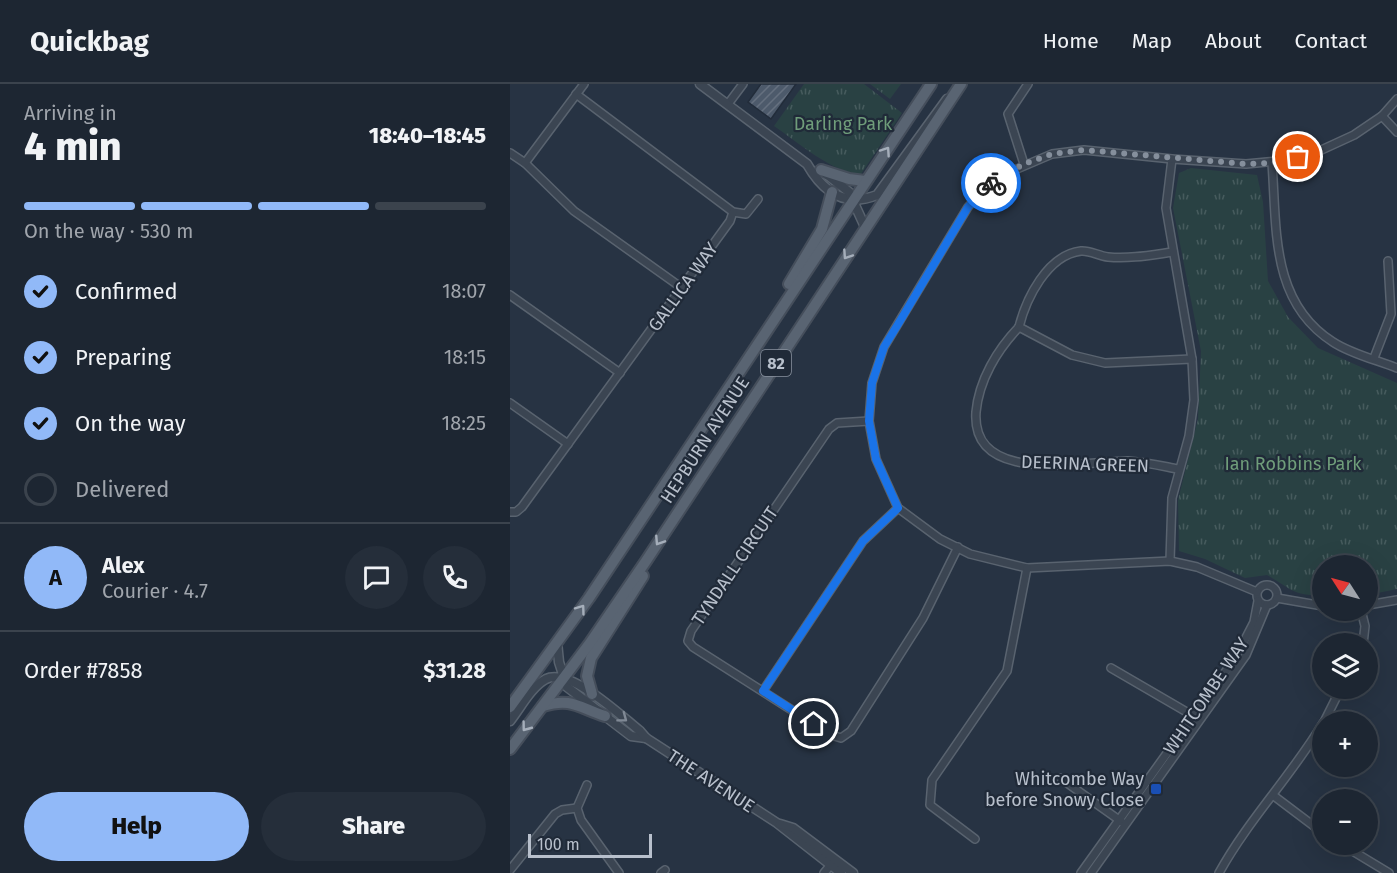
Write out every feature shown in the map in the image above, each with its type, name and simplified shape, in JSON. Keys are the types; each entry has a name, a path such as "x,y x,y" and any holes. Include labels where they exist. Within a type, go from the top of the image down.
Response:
{"main road":[{"name":"HEPBURN AVENUE","path":"510,707 557,642 931,84"},
{"name":"HEPBURN AVENUE","path":"510,749 564,678 646,561 961,84"},
{"path":"821,170 849,179 865,180"},
{"path":"770,325 776,307 822,229 832,192"},
{"path":"592,694 587,676 591,658 602,638 632,596 644,573 646,561"},
{"path":"543,706 560,700 569,701 605,716"}],"street":[{"path":"525,163 584,84"},
{"path":"700,84 807,164 821,170 849,192 865,227"},
{"path":"728,104 743,84"},
{"path":"1024,164 1008,114 1029,84"},
{"path":"576,94 733,212 746,214 758,198"},
{"path":"807,164 815,178 844,200 877,195 934,114 946,99 954,96"},
{"path":"1277,598 1277,591 1270,585 1263,585 1257,592 1197,567 1170,561 1027,568 969,554 940,540 898,508 876,459 869,421 872,383 884,347 968,207 989,184 1024,164 1052,154 1084,150 1172,159 1272,163 1317,152 1354,135 1382,116 1397,99"},
{"path":"1382,116 1397,132"},
{"path":"510,153 525,163 574,211 682,288"},
{"path":"1170,561 1172,498 1178,469 1189,436 1194,400 1192,359 1166,208 1172,159"},
{"path":"1272,163 1280,268 1292,299 1309,322 1334,343 1397,368"},
{"name":"GALLICA WAY","path":"510,512 516,512 522,507 730,221 733,212"},
{"name":"DEERINA GREEN","path":"1173,252 1133,258 1107,257 1081,251 1059,260 1043,276 1024,307 1019,327 1008,339 980,388 976,422 987,448 999,457 1025,463 1130,461 1178,469"},
{"path":"1374,358 1391,314 1388,261"},
{"path":"510,295 620,373"},
{"path":"1019,327 1072,355 1105,363 1192,359"},
{"path":"510,403 568,444"},
{"name":"TYNDALL CIRCUIT","path":"869,421 837,423 829,429 691,631 688,640 693,647 831,735 841,738 850,731 923,618 958,547"},
{"path":"763,691 863,541 898,508"},
{"path":"975,839 930,805 932,780 1007,671 1027,568"},
{"name":"WHITCOMBE WAY","path":"1090,873 1245,643 1258,601 1257,592"},
{"path":"1258,601 1267,605 1277,598 1312,604"},
{"path":"1378,603 1397,600"},
{"name":"WHITCOMBE WAY","path":"1196,717 1246,655 1267,605"},
{"name":"THE AVENUE","path":"557,642 558,662 567,687 631,736 646,738"},
{"path":"1111,668 1196,717"},
{"path":"510,721 536,687 550,677 564,678"},
{"name":"THE AVENUE","path":"564,678 573,680 646,738 777,823 793,828 833,862 853,873"},
{"path":"1219,873 1232,851 1301,760 1312,741"},
{"path":"1060,778 1123,822"},
{"path":"576,808 588,785"},
{"path":"1274,796 1312,825"},
{"path":"510,870 555,814 562,810 576,808"},
{"path":"576,808 581,820 619,873"},
{"name":"WHITCOMBE WAY","path":"1081,873 1123,822"},
{"path":"1359,855 1389,873"},
{"path":"824,873 833,862"},
{"name":"THE AVENUE","path":"833,862 841,873"}],"green space":[{"name":"Darling Park","path":"804,84 864,84 902,113 861,174 850,173 827,163 774,126"},
{"path":"870,84 901,84 890,99"},
{"name":"Ian Robbins Park","path":"1191,168 1257,175 1263,202 1268,281 1288,317 1318,348 1397,383 1397,589 1378,593 1378,555 1312,555 1312,595 1292,590 1267,575 1245,578 1205,559 1179,551 1178,500 1198,419 1201,351 1173,208 1179,173"}],"building":[{"path":"761,84 796,84 771,119 748,102"}],"way so far":[{"path":"991,183 1024,164 1052,154 1084,150 1246,164 1272,163 1298,157"}],"place":[{"name":"Whitcombe Way before Snowy Close","path":"1156,789"}],"route":[{"path":"814,724 763,691 863,541 898,508 876,459 869,421 872,383 884,347 968,207 991,183"}]}
